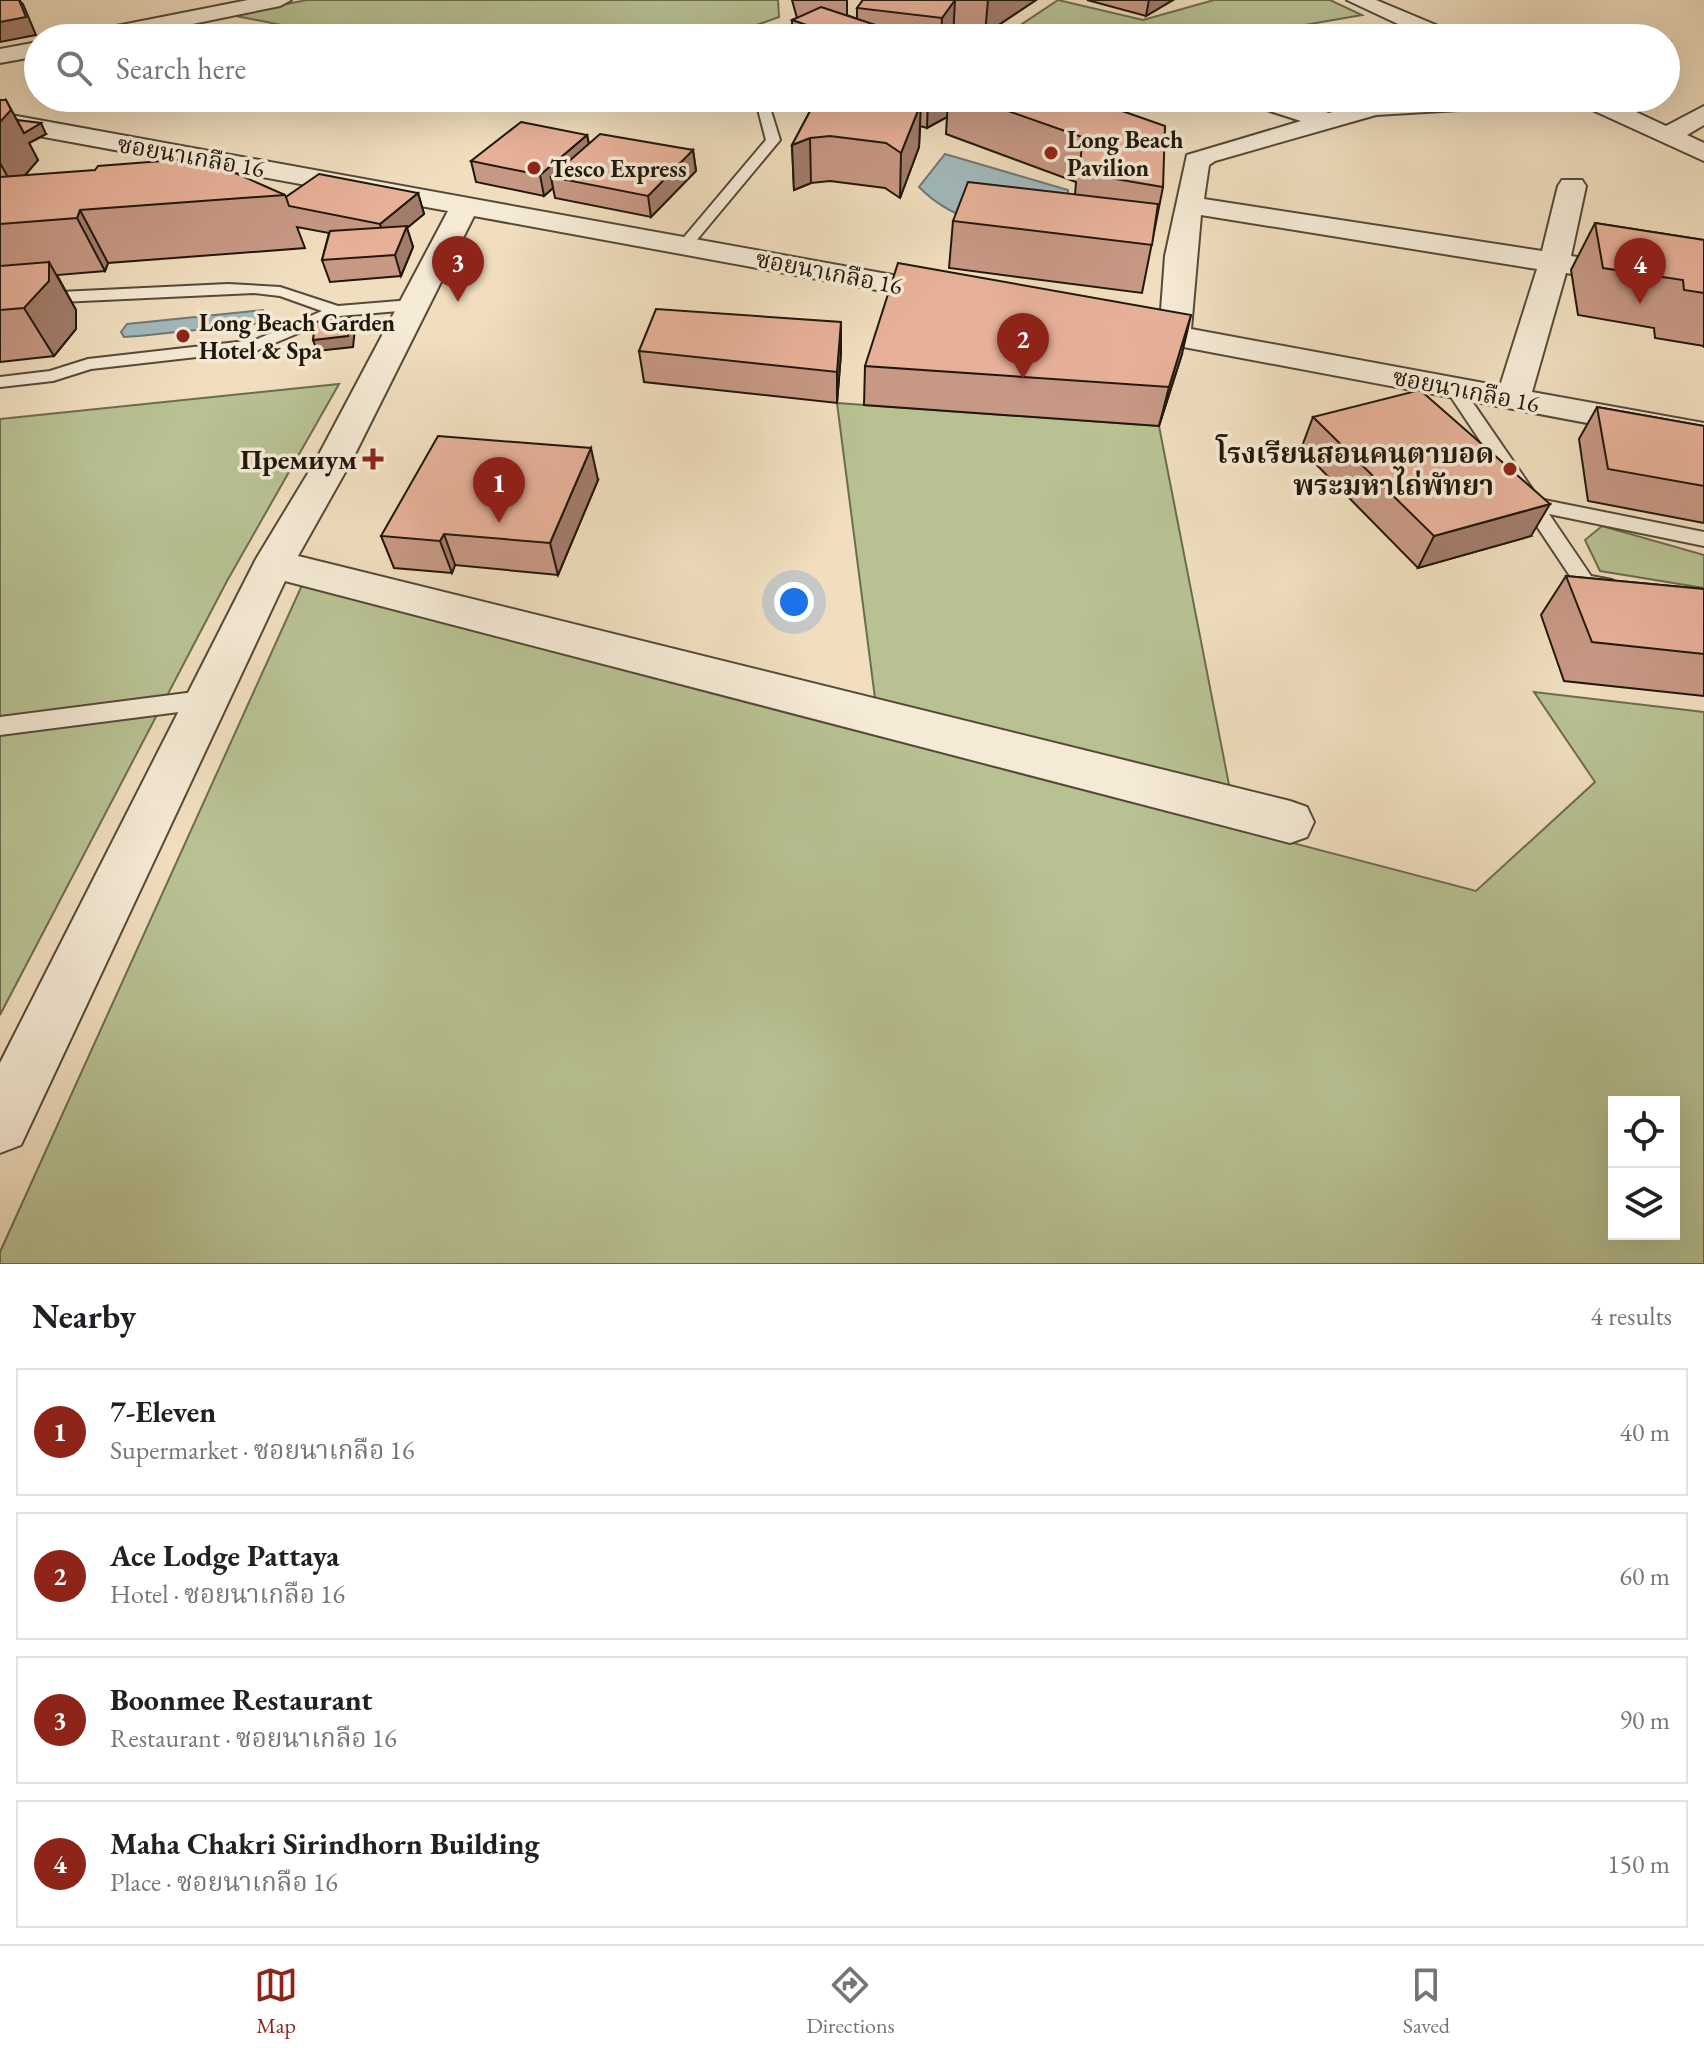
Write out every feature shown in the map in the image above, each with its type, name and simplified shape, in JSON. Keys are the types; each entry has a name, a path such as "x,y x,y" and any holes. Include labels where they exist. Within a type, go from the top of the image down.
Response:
{"street":[{"path":"161,24 280,0"},
{"path":"1358,0 1414,24"},
{"path":"0,56 24,52"},
{"path":"1299,112 1325,120"},
{"path":"1175,336 1180,256 1196,161 1206,155 1358,112"},
{"path":"1616,112 1704,153"},
{"path":"1667,136 1704,114"},
{"name":"ซอยนาเกลือ 16","path":"0,121 978,300"},
{"path":"1513,399 1554,263 1572,186"},
{"path":"1191,205 1704,286"},
{"path":"0,1124 274,564 334,460 411,305 465,206"},
{"name":"ซอยนาเกลือ 16","path":"1101,322 1704,434"},
{"path":"274,564 1290,822"}],"lane":[{"path":"685,245 773,140 765,112"},
{"path":"23,303 89,293 118,296 271,288 336,311 411,305"},
{"path":"0,382 53,376 88,364 258,345 309,326 336,311"},
{"path":"1454,388 1585,583 1629,588"},
{"path":"1532,504 1704,539"},
{"path":"0,726 210,699"}],"green space":[{"path":"307,0 778,0 779,17 760,24 276,24 231,15"},
{"path":"1058,0 1143,20 1214,0 1330,0 1362,15 1310,24 1022,24"},
{"path":"339,384 227,581 0,1015 0,419"},
{"path":"837,403 1159,426 1230,790 876,706"},
{"path":"1602,526 1704,555 1704,588 1600,571 1585,540"},
{"path":"303,583 1476,891 1595,782 1534,692 1704,712 1704,1264 0,1264 0,1252"}],"water":[{"path":"945,154 1068,190 1069,228 988,224 952,212 919,187"},
{"path":"263,310 266,317 262,323 124,337 121,332 127,324"}],"building":[{"path":"0,0 19,0 26,17 0,22"},
{"path":"863,0 955,0 942,18 857,8"},
{"path":"821,7 873,24 804,24 792,20"},
{"path":"0,100 6,100 11,110 0,122"},
{"path":"810,112 917,112 901,153 886,143 830,136 810,138 792,145"},
{"path":"1011,112 1125,112 1165,126 1163,187 1080,173 1082,137"},
{"path":"17,120 41,123 24,133"},
{"path":"521,122 587,135 540,175 471,161"},
{"path":"600,134 693,150 648,196 551,177"},
{"path":"201,158 285,195 80,210 77,218 0,224 0,177"},
{"path":"319,174 418,193 380,224 289,206 286,197"},
{"path":"968,182 1158,204 1152,245 953,221"},
{"path":"1595,223 1704,240 1704,293 1684,290 1683,280 1603,268"},
{"path":"407,226 395,255 322,260 330,231"},
{"path":"49,262 49,281 24,308 0,310 0,266"},
{"path":"898,263 1191,315 1169,387 865,366"},
{"path":"656,309 841,322 837,372 639,351"},
{"path":"350,318 348,336 313,340 315,322"},
{"path":"1420,390 1550,504 1434,536 1313,417"},
{"path":"1597,407 1704,426 1704,486 1608,469"},
{"path":"438,436 591,448 550,543 444,534 440,541 381,536"},
{"path":"1566,576 1704,589 1704,654 1592,642"}],"place":[{"name":"Long Beach Pavilion","path":"1051,153"},
{"name":"Tesco Express","path":"534,168"},
{"name":"Boonmee Restaurant","path":"458,302"},
{"name":"Maha Chakri Sirindhorn Building","path":"1640,304"},
{"name":"Long Beach Garden Hotel & Spa","path":"183,336"},
{"name":"Ace Lodge Pattaya","path":"1023,379"},
{"name":"Премиум","path":"373,459"},
{"name":"โรงเรียนสอนคนตาบอด พระมหาไถ่พัทยา","path":"1510,469"},
{"name":"7-Eleven","path":"499,523"}]}
